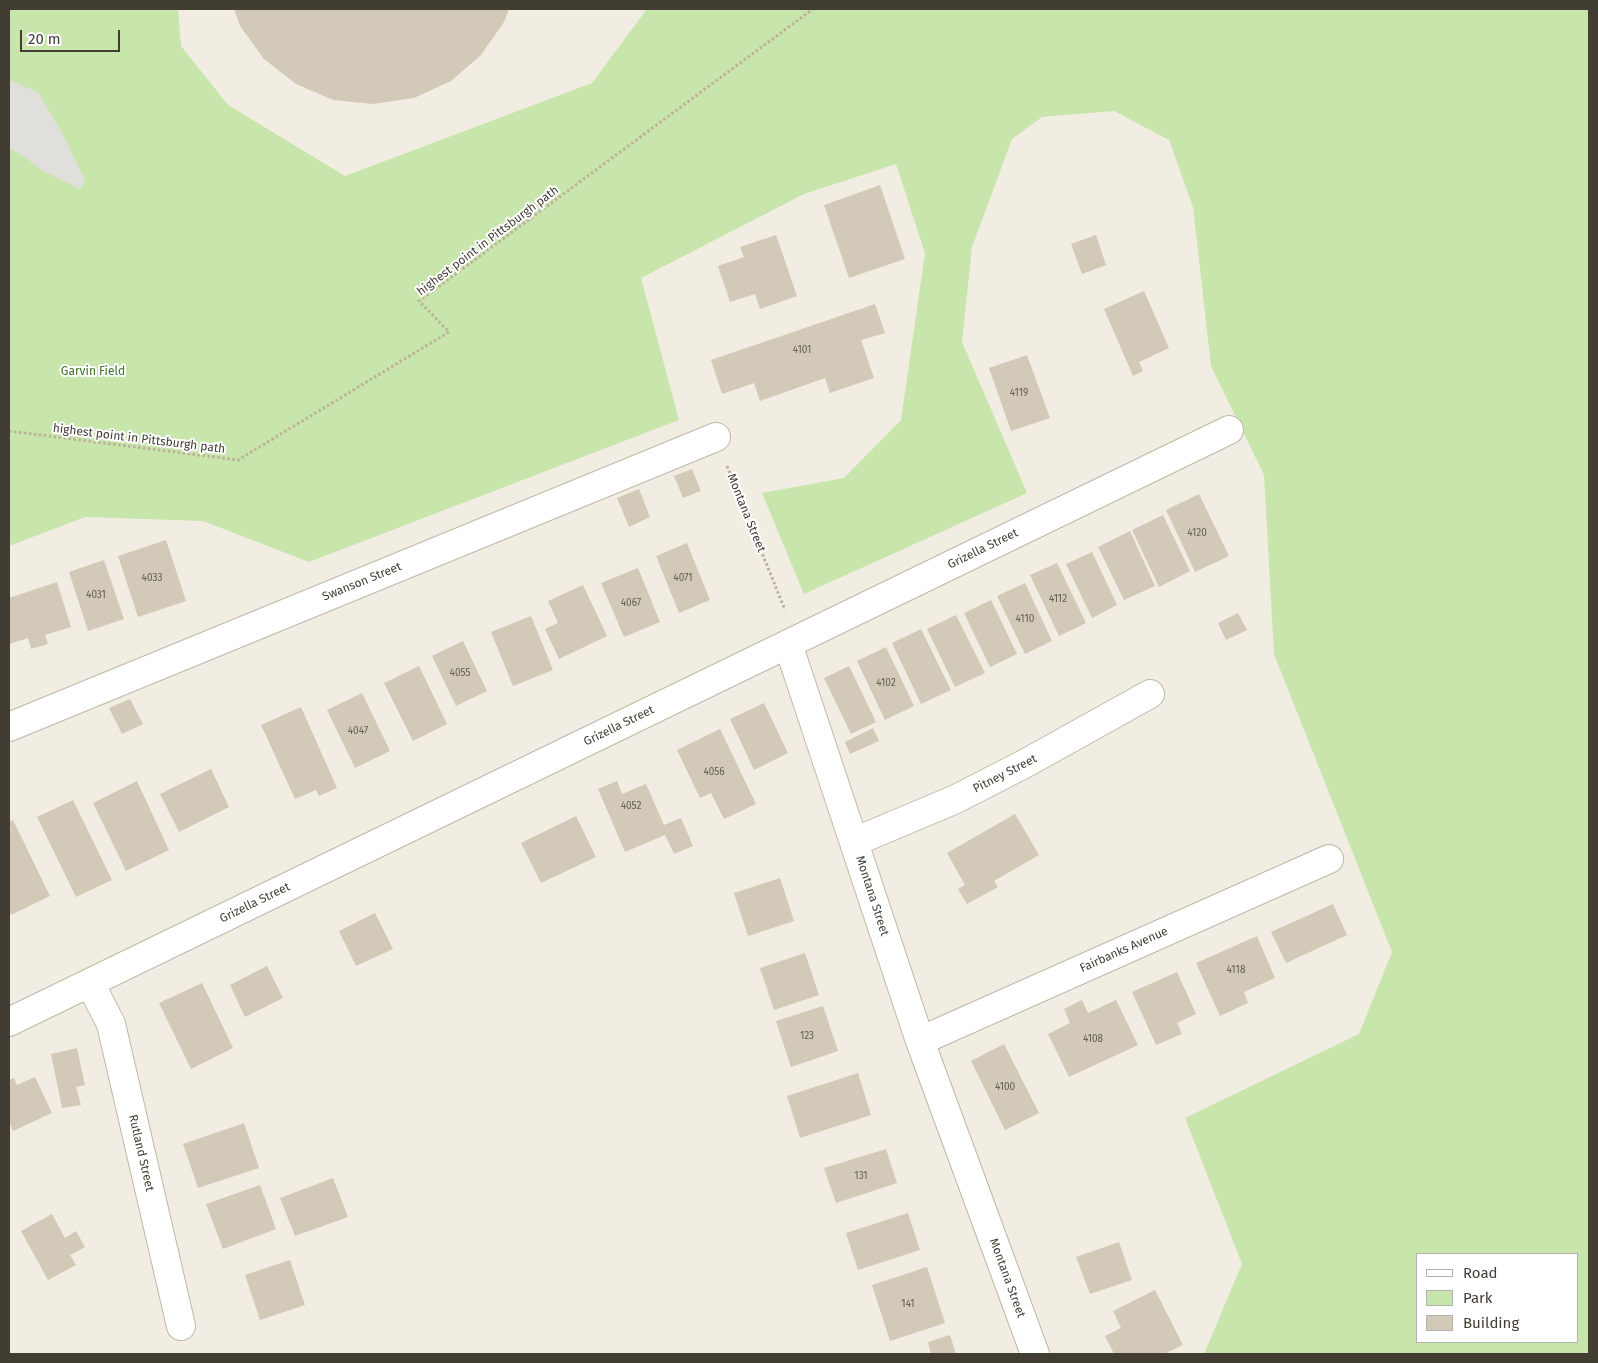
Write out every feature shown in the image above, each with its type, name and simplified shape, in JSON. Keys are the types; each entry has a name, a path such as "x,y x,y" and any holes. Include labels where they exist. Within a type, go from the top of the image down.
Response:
{"street":[{"name":"Grizella Street","path":"9,1022 1229,430"},
{"name":"Swanson Street","path":"9,728 716,437"},
{"name":"Montana Street","path":"788,644 920,1041 1035,1354"},
{"name":"Pitney Street","path":"854,842 956,799 1026,764 1150,694"},
{"name":"Fairbanks Avenue","path":"920,1041 1329,859"},
{"name":"Rutland Street","path":"90,982 111,1024 181,1326"}],"path":[{"name":"highest point in Pittsburgh path","path":"9,431 238,460 448,332 419,301 813,9"},
{"name":"Montana Street","path":"716,437 785,608 788,644"}],"green space":[{"name":"Garvin Field","path":"9,9 178,9 181,46 228,105 345,176 592,83 647,9 1589,9 1589,1354 1204,1354 1242,1264 1185,1118 1359,1034 1392,952 1274,654 1264,475 1211,366 1193,207 1169,140 1114,111 1042,117 1012,139 972,247 962,342 1027,493 804,594 762,493 844,478 901,420 925,253 896,164 804,194 641,278 679,420 309,562 203,521 85,517 9,546"}],"shaded area":[{"path":"9,80 38,92 63,135 85,180 80,189 43,171 19,153 9,149"}],"building":[{"path":"234,9 509,9 504,22 481,55 451,81 414,98 373,104 333,100 296,84 264,59 240,26"},
{"path":"880,185 905,259 849,278 824,205"},
{"path":"776,235 797,296 760,309 755,294 730,302 718,266 744,257 740,247"},
{"path":"1096,235 1106,265 1082,274 1071,244"},
{"path":"1144,291 1169,348 1139,362 1143,371 1133,376 1104,309"},
{"path":"875,304 885,333 861,340 874,378 830,393 825,378 760,401 754,383 722,394 711,360"},
{"path":"1027,355 1050,418 1011,431 989,368"},
{"path":"692,469 701,491 683,498 674,476"},
{"path":"639,489 650,517 629,527 617,498"},
{"path":"1199,494 1229,556 1195,572 1166,510"},
{"path":"1163,515 1190,571 1159,587 1132,530"},
{"path":"1130,531 1155,586 1124,600 1098,547"},
{"path":"166,540 186,601 138,617 118,556"},
{"path":"687,543 710,600 679,613 656,556"},
{"path":"1092,552 1117,605 1092,618 1066,564"},
{"path":"104,560 124,619 88,631 69,572"},
{"path":"1057,563 1086,623 1059,636 1030,575"},
{"path":"638,568 660,622 624,637 601,583"},
{"path":"57,582 71,627 45,635 48,644 31,649 28,638 9,644 9,598"},
{"path":"1025,583 1052,641 1025,654 997,596"},
{"path":"583,585 607,636 559,659 545,629 558,623 548,601"},
{"path":"991,600 1017,654 990,667 964,613"},
{"path":"1238,613 1247,630 1226,640 1218,623"},
{"path":"956,615 985,673 955,687 927,629"},
{"path":"531,616 553,670 513,686 491,632"},
{"path":"921,629 951,690 921,704 892,643"},
{"path":"463,641 487,691 456,706 432,656"},
{"path":"886,647 914,706 885,720 857,661"},
{"path":"419,666 447,724 413,741 384,683"},
{"path":"849,666 876,722 851,734 824,678"},
{"path":"362,693 390,751 355,768 327,710"},
{"path":"130,699 143,724 122,734 109,708"},
{"path":"764,703 788,753 754,770 730,719"},
{"path":"301,707 337,788 319,796 316,790 295,799 261,725"},
{"path":"873,728 879,741 850,754 845,742"},
{"path":"720,729 756,804 724,819 711,793 700,798 677,750"},
{"path":"211,769 229,807 179,832 160,794"},
{"path":"137,781 169,850 126,871 93,803"},
{"path":"617,781 622,794 646,784 664,825 681,818 693,846 674,854 665,835 625,852 598,789"},
{"path":"73,800 112,880 76,897 37,817"},
{"path":"1015,814 1039,855 994,881 998,887 967,904 958,889 965,885 947,853"},
{"path":"576,816 596,857 541,883 521,843"},
{"path":"13,820 50,896 11,915 9,911 9,822"},
{"path":"780,878 794,921 748,936 734,893"},
{"path":"1333,904 1347,935 1286,963 1271,932"},
{"path":"375,913 393,949 356,966 339,931"},
{"path":"1257,936 1275,978 1244,992 1248,1003 1220,1016 1196,963"},
{"path":"805,953 819,995 774,1010 760,968"},
{"path":"267,966 283,998 245,1017 230,985"},
{"path":"1177,972 1196,1014 1177,1023 1182,1034 1156,1045 1132,992"},
{"path":"202,983 233,1048 191,1069 159,1003"},
{"path":"1082,1000 1088,1013 1116,1000 1138,1045 1069,1077 1048,1034 1070,1023 1064,1009"},
{"path":"823,1006 838,1051 791,1067 776,1021"},
{"path":"1004,1044 1039,1113 1005,1130 971,1061"},
{"path":"77,1048 85,1085 76,1087 81,1105 62,1108 51,1054"},
{"path":"858,1073 871,1115 800,1138 787,1096"},
{"path":"35,1077 52,1113 13,1131 9,1121 9,1080 14,1078 17,1085"},
{"path":"244,1123 259,1168 198,1188 183,1144"},
{"path":"886,1149 897,1183 836,1203 824,1168"},
{"path":"333,1178 348,1217 295,1236 280,1198"},
{"path":"260,1185 276,1229 223,1249 206,1204"},
{"path":"908,1213 920,1250 858,1270 846,1233"},
{"path":"52,1214 65,1238 76,1231 85,1247 70,1255 76,1265 48,1280 21,1231"},
{"path":"1119,1242 1132,1280 1090,1294 1076,1257"},
{"path":"290,1260 305,1305 260,1320 245,1275"},
{"path":"927,1267 945,1323 890,1341 872,1285"},
{"path":"1155,1290 1183,1345 1164,1354 1114,1354 1105,1336 1121,1328 1113,1311"},
{"path":"950,1335 956,1354 931,1354 928,1342"}]}
